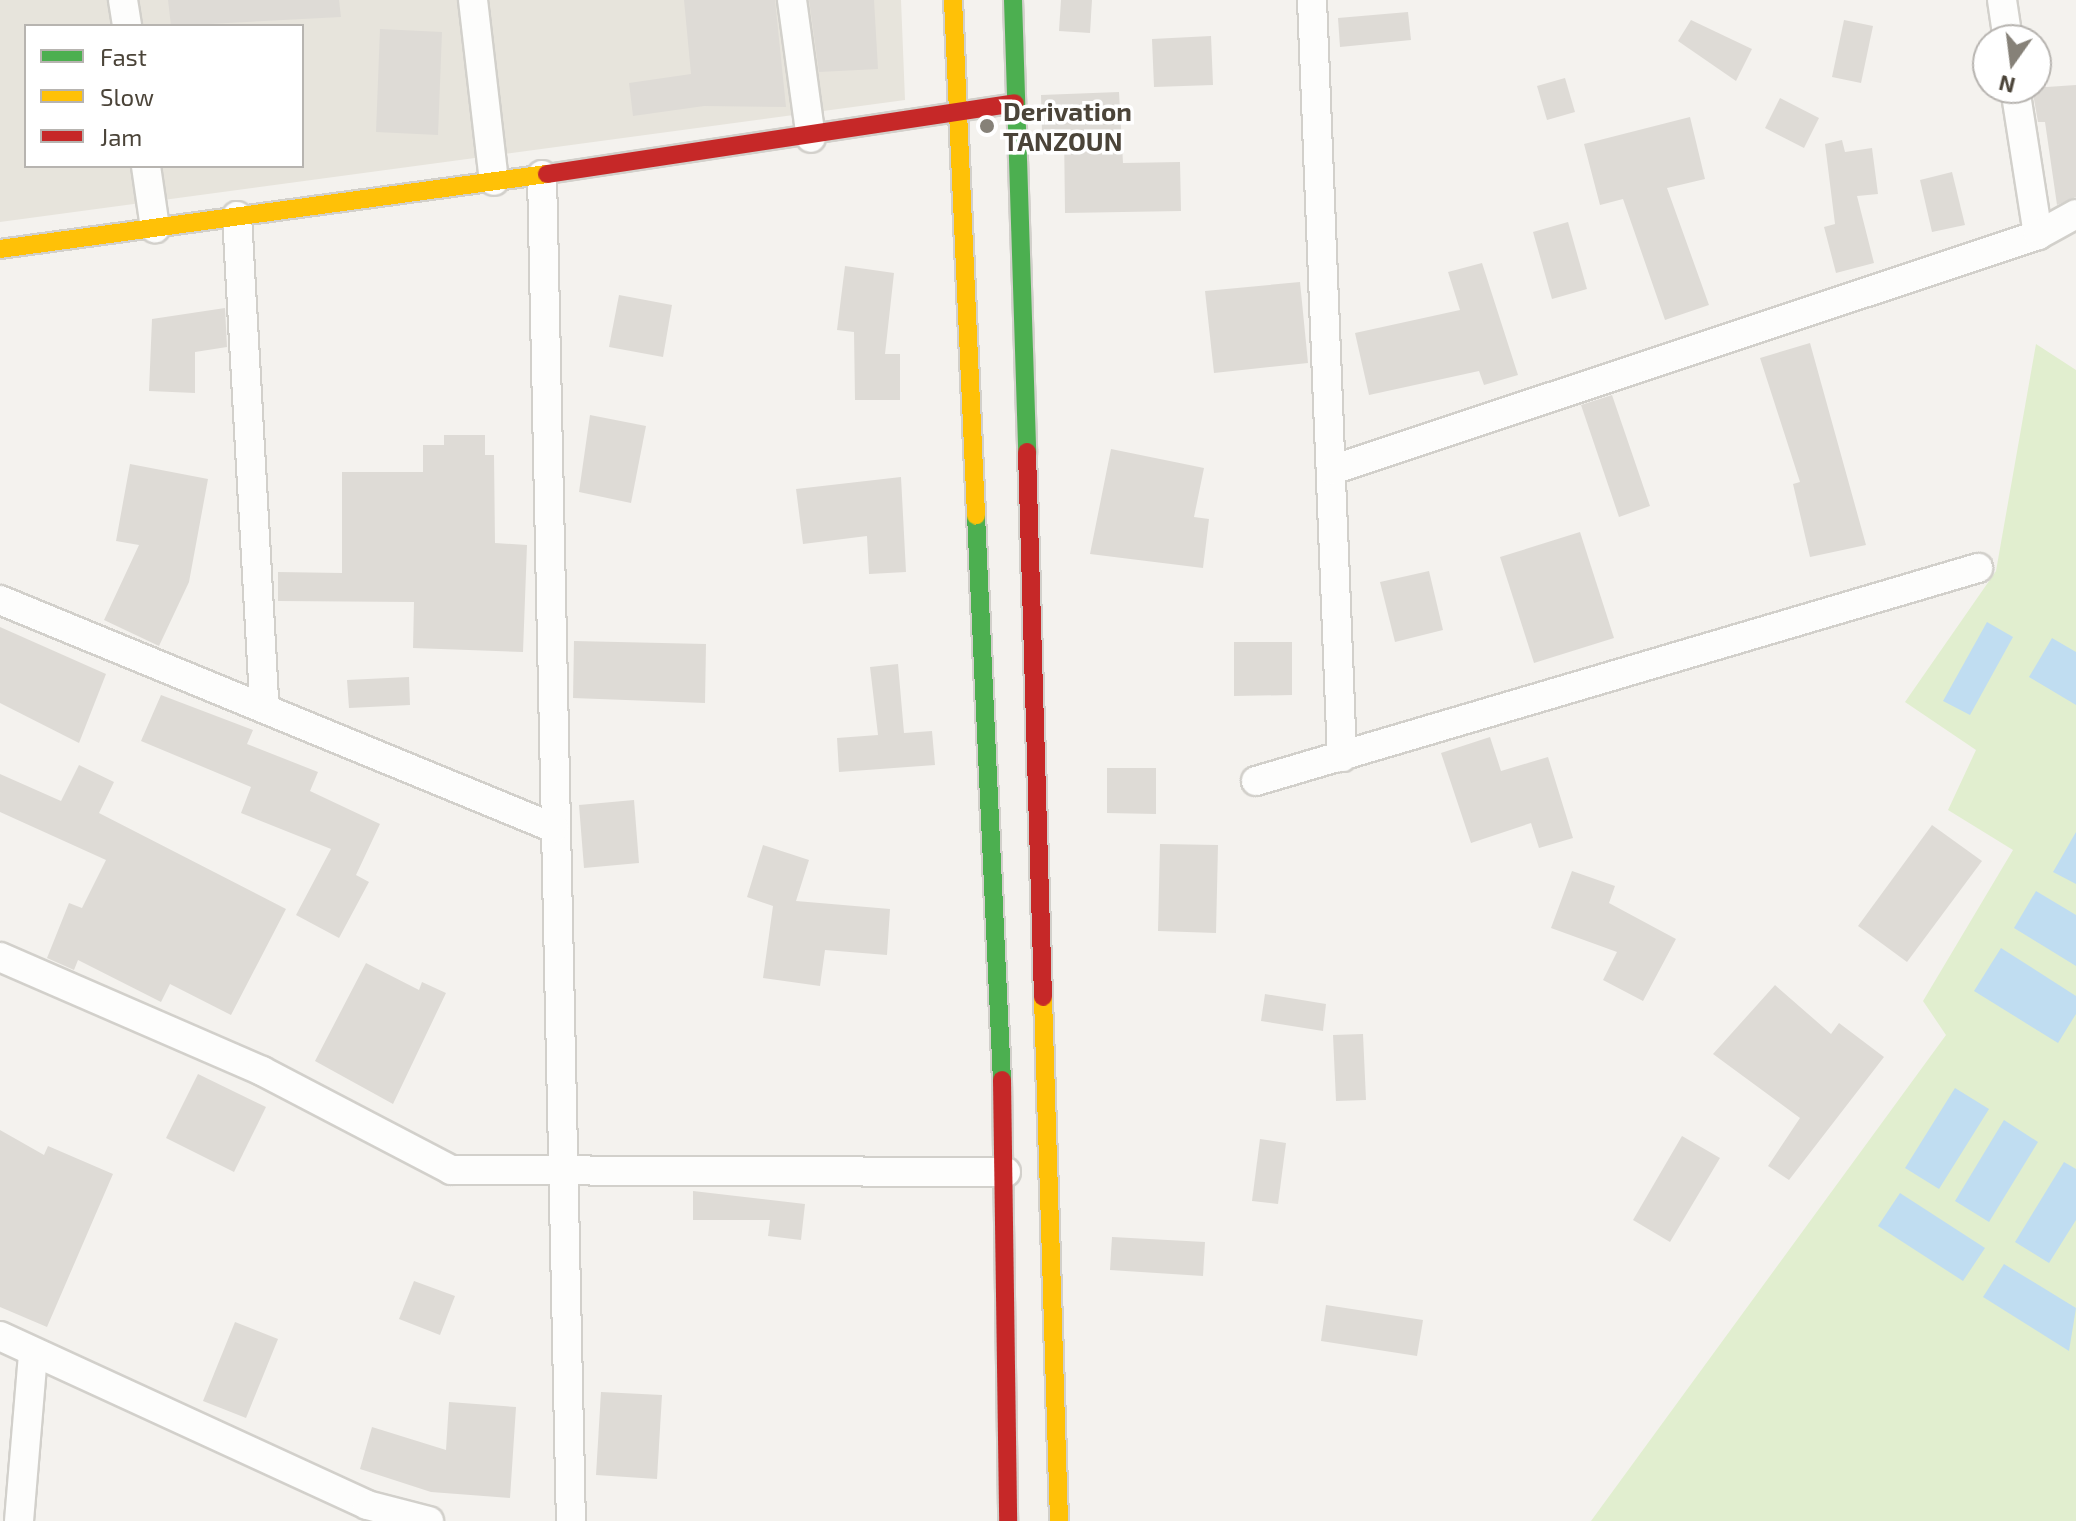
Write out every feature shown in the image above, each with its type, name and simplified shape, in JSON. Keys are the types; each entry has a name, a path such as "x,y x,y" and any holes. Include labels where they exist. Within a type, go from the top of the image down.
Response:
{"main road":[{"path":"953,0 1006,1172 1008,1521"},
{"path":"1013,0 1059,1521"},
{"path":"0,249 811,138 1015,103"}],"street":[{"path":"123,0 127,24"},
{"path":"473,0 494,181"},
{"path":"792,0 811,138"},
{"path":"1312,0 1342,757"},
{"path":"2002,0 2006,24"},
{"path":"2018,104 2038,235"},
{"path":"146,168 155,228"},
{"path":"542,175 571,1521"},
{"path":"1332,470 2038,235 2076,214"},
{"path":"237,216 264,706"},
{"path":"1256,781 1978,568"},
{"path":"0,600 264,706 554,828"},
{"path":"0,957 247,1065 451,1170 1006,1172"},
{"path":"0,1336 33,1354 367,1505 429,1521"},
{"path":"19,1521 33,1354"}],"shaded area":[{"path":"0,0 901,0 905,100 0,222"}],"green space":[{"path":"2036,344 2076,370 2076,1521 1591,1521 1946,1035 1923,1001 2013,850 1948,810 1976,750 1905,702 1996,571"}],"water":[{"path":"1987,622 2013,637 1970,715 1943,701"},
{"path":"2052,638 2076,652 2076,705 2029,677"},
{"path":"2076,832 2076,884 2053,872"},
{"path":"2036,891 2076,915 2076,966 2014,928"},
{"path":"2001,948 2076,996 2076,1014 2058,1043 1974,991"},
{"path":"1955,1088 1989,1109 1939,1189 1905,1168"},
{"path":"2004,1120 2038,1142 1989,1222 1955,1201"},
{"path":"2064,1162 2076,1169 2076,1220 2049,1263 2015,1242"},
{"path":"1900,1193 1985,1248 1963,1281 1878,1226"},
{"path":"2004,1264 2076,1308 2069,1351 1983,1297"}],"building":[{"path":"168,0 339,0 341,17 209,24 171,24"},
{"path":"684,0 775,0 786,107 704,106 633,116 629,83 691,74"},
{"path":"809,0 874,0 878,69 819,72"},
{"path":"1061,0 1092,0 1090,33 1059,31"},
{"path":"1408,12 1411,40 1340,47 1338,18"},
{"path":"1691,20 1752,49 1736,81 1678,41"},
{"path":"1844,20 1873,26 1861,83 1832,77"},
{"path":"380,29 442,32 438,135 376,132"},
{"path":"1211,36 1213,85 1154,87 1152,39"},
{"path":"1565,78 1575,112 1547,120 1537,86"},
{"path":"2076,85 2076,197 2057,205 2045,122 2038,122 2035,104 2052,104 2052,87"},
{"path":"1119,92 1123,163 1180,162 1181,211 1065,213 1064,131 1042,132 1041,95"},
{"path":"1780,98 1819,118 1804,148 1765,128"},
{"path":"1690,117 1705,179 1667,188 1709,305 1665,320 1623,199 1600,205 1584,144"},
{"path":"1842,140 1845,152 1872,148 1878,194 1857,196 1874,263 1836,273 1824,227 1835,224 1825,144"},
{"path":"1952,172 1965,225 1932,232 1920,180"},
{"path":"1568,222 1587,289 1552,299 1533,232"},
{"path":"1482,263 1518,375 1484,385 1479,371 1369,395 1355,333 1460,310 1448,272"},
{"path":"845,266 894,273 885,354 900,354 900,400 855,400 854,332 837,330"},
{"path":"1300,282 1308,363 1214,373 1205,291"},
{"path":"619,295 672,305 663,357 609,347"},
{"path":"225,308 227,347 195,352 195,393 149,391 152,319"},
{"path":"1810,343 1866,545 1810,557 1793,484 1800,482 1760,358"},
{"path":"1612,395 1650,506 1619,517 1581,405"},
{"path":"590,415 646,426 631,503 579,492"},
{"path":"444,435 485,435 485,455 494,455 495,543 527,545 523,652 413,648 414,602 278,601 278,572 342,573 342,472 423,472 423,445 444,445"},
{"path":"1111,449 1204,468 1194,517 1209,519 1203,568 1090,554"},
{"path":"130,464 208,479 189,582 159,646 104,620 139,545 116,541"},
{"path":"901,477 906,572 869,574 867,536 803,544 796,489"},
{"path":"1580,532 1614,638 1534,663 1500,557"},
{"path":"1429,571 1443,630 1395,642 1380,582"},
{"path":"0,627 106,674 79,743 0,703"},
{"path":"574,641 706,644 705,703 573,698"},
{"path":"1234,642 1292,642 1292,695 1234,696"},
{"path":"898,664 904,733 932,731 935,765 839,772 837,738 878,735 870,667"},
{"path":"409,677 410,705 349,708 347,680"},
{"path":"161,695 253,730 247,744 318,772 310,791 380,824 356,875 369,882 339,938 296,915 331,849 241,813 251,787 141,741"},
{"path":"1490,737 1501,771 1548,757 1573,838 1539,848 1531,823 1471,843 1441,753"},
{"path":"79,765 114,782 99,813 286,909 231,1015 170,984 161,1002 78,960 74,970 47,958 69,903 82,908 106,860 0,812 0,774 61,801"},
{"path":"1107,768 1156,768 1156,814 1107,813"},
{"path":"634,800 639,863 584,868 579,805"},
{"path":"1932,825 1982,861 1907,962 1858,926"},
{"path":"1160,844 1218,845 1216,933 1158,931"},
{"path":"763,845 809,860 796,901 890,909 887,955 825,950 820,986 763,978 773,906 747,897"},
{"path":"1572,871 1615,886 1609,903 1676,939 1643,1001 1603,980 1617,952 1551,928"},
{"path":"366,963 419,990 422,982 446,993 393,1104 315,1061"},
{"path":"1775,985 1831,1034 1839,1023 1884,1057 1789,1180 1768,1166 1800,1118 1713,1054"},
{"path":"1265,994 1326,1004 1323,1031 1261,1021"},
{"path":"1363,1034 1366,1100 1336,1101 1333,1035"},
{"path":"198,1074 266,1107 234,1172 166,1138"},
{"path":"0,1130 44,1155 48,1146 113,1174 47,1327 0,1307"},
{"path":"1682,1136 1720,1158 1670,1242 1633,1220"},
{"path":"1260,1139 1286,1143 1278,1204 1252,1201"},
{"path":"693,1191 805,1204 801,1240 768,1236 770,1220 693,1220"},
{"path":"1112,1237 1205,1242 1203,1276 1110,1270"},
{"path":"414,1281 455,1296 440,1335 399,1319"},
{"path":"1326,1305 1423,1320 1417,1356 1321,1341"},
{"path":"235,1322 278,1339 246,1418 203,1401"},
{"path":"601,1392 662,1395 657,1479 596,1475"},
{"path":"449,1402 516,1407 510,1498 431,1492 360,1469 372,1427 446,1450"}],"traffic: fast":[{"path":"1013,0 1027,452"},
{"path":"976,515 1002,1080"}],"traffic: slow":[{"path":"953,0 976,515"},
{"path":"0,249 547,174"},
{"path":"1043,997 1059,1521"}],"traffic: jam":[{"path":"547,174 1015,103"},
{"path":"1027,452 1043,997"},
{"path":"1002,1080 1008,1521"}],"place":[{"name":"Derivation TANZOUN","path":"987,126"}]}
